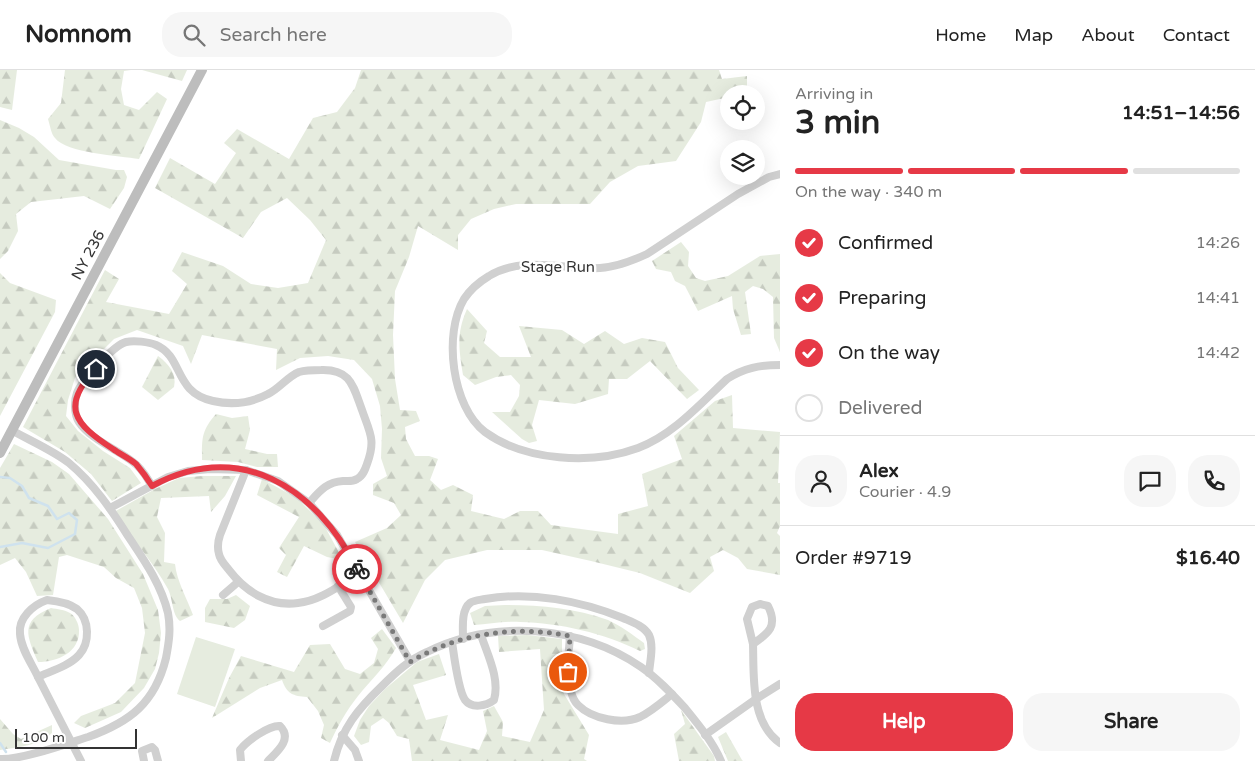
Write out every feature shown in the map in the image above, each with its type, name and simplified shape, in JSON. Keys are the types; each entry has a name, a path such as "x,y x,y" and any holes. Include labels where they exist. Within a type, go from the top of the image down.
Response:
{"main road":[{"name":"NY 236","path":"0,453 202,70"}],"street":[{"name":"Stage Run","path":"780,174 769,177 738,194 647,254 632,261 600,268 522,265 504,269 490,275 472,289 464,300 459,311 452,347 454,368 461,399 470,416 484,431 498,440 529,452 573,458 606,457 638,448 666,434 738,372 758,366 780,365"},
{"path":"152,486 143,472 134,463 88,431 80,423 76,415 77,393 85,380 118,346 127,342 151,343 159,346 174,361 187,387 203,398 214,401 238,403 253,400 269,394 298,372 308,370 332,370 341,372 347,377 353,385 370,433 372,450 363,474 358,479 352,482 332,483 325,486 309,503"},
{"path":"0,759 20,757 71,742 119,724 134,714 154,690 162,671 170,639 167,611 152,572 110,508 68,462 13,431"},
{"path":"110,508 168,477 188,471 210,468 246,470 278,481 309,503 337,535 410,662"},
{"path":"246,470 218,544 220,559 238,582 256,595 272,601 296,604 311,600 360,574"},
{"path":"222,594 238,582"},
{"path":"323,626 350,611 351,607 338,586"},
{"path":"463,639 463,618 466,607 472,601 515,596 560,600 606,611 635,623 646,631 652,648 649,673"},
{"path":"38,677 70,662 78,656 85,643 86,627 77,609 68,604 47,600 40,602 25,615 19,632 23,646 38,677 81,761"},
{"path":"752,644 767,634 772,623 772,615 769,608 760,604 752,608 748,619 756,699 759,712 767,728 780,743"},
{"path":"334,761 342,735 363,704 399,669 427,651 452,642 481,635 511,631 546,632 570,636 609,649 649,673 672,694 705,735 721,761"},
{"path":"452,642 465,700 473,705 488,705 494,700 496,685 481,635"},
{"path":"570,636 568,681 575,702 587,712 606,718 629,720 639,718 672,694"},
{"path":"705,735 780,684"},
{"path":"241,761 240,750 246,742 275,725 280,726 285,733 284,744 268,761"},
{"path":"342,735 354,750 359,761"},
{"path":"144,761 142,751 152,747 156,750 158,761"}],"green space":[{"path":"0,70 17,70 12,110 0,107"},
{"path":"65,70 131,70 124,71 121,89 124,105 139,110 157,92 167,99 139,159 81,150 61,143 55,138 48,119 61,103"},
{"path":"142,70 187,70 182,81"},
{"path":"361,70 719,70 722,79 747,76 747,85 720,85 720,99 706,102 701,122 676,161 638,166 610,182 590,204 516,204 494,209 471,219 458,235 458,250 418,226 409,257 395,291 393,335 395,379 400,410 416,411 420,421 405,427 406,439 415,456 429,456 438,459 430,480 441,490 453,485 473,495 471,511 504,519 520,511 538,511 551,525 618,534 618,514 648,506 642,474 682,459 674,436 715,401 732,395 733,428 780,432 778,483 780,483 780,526 777,533 780,536 780,575 747,569 738,558 723,550 710,557 714,571 690,593 640,573 542,550 487,550 445,560 425,580 403,623 355,542 387,528 401,515 394,503 373,495 373,484 387,476 381,458 382,429 380,406 372,379 354,360 328,356 300,358 276,370 277,349 202,335 191,364 183,346 137,330 114,339 75,378 68,400 66,416 78,431 103,451 130,468 141,483 112,501 91,474 65,452 23,427 105,270 119,279 106,302 169,314 187,284 172,271 182,252 223,266 251,284 278,288 308,283 326,240 310,220 287,198 261,212 243,238 155,188 170,158 215,184 236,153 224,143 237,129 289,159 313,118 337,112 355,88"},
{"path":"0,120 34,137 59,160 124,170 127,177 124,188 110,209 84,196 31,202 16,214 18,231 8,251 0,259"},
{"path":"681,242 689,252 688,266 696,278 705,281 728,276 760,256 780,254 780,352 774,338 773,297 763,289 753,286 745,292 751,334 741,335 733,309 732,296 698,311 685,286 675,281 671,272 656,269 652,261"},
{"path":"0,273 10,283 56,300 55,312 0,416"},
{"path":"467,309 487,331 484,343 500,357 531,357 519,326 562,330 584,344 605,331 624,344 642,338 665,342 678,368 699,390 687,399 650,361 627,379 609,379 608,394 575,404 539,400 532,425 537,441 529,443 492,412 510,412 519,396 520,385 511,375 496,377 475,385 463,375 459,342 461,326"},
{"path":"158,356 166,362 175,382 174,387 158,400 142,387"},
{"path":"216,414 232,418 248,416 250,430 245,449 267,454 277,454 278,467 257,467 238,462 202,460 203,436 207,425"},
{"path":"14,444 52,462 69,474 108,519 143,574 158,610 161,633 159,653 155,669 144,688 121,712 85,728 74,723 81,716 115,703 135,683 145,633 142,608 134,588 116,578 104,567 67,555 59,557 53,595 37,596 26,572 15,558 0,565 0,468"},
{"path":"236,476 225,496 211,512 209,496 161,498 157,517 165,533 164,562 175,564 180,584 193,615 180,621 175,615 170,593 162,579 114,512 179,478"},
{"path":"262,479 297,498 324,525 343,560 327,557 304,546 287,577 277,572 286,555 279,548 299,517 257,495"},
{"path":"236,595 250,606 245,620 234,628 205,622 205,608 210,599 227,599"},
{"path":"505,605 557,608 596,616 608,620 627,631 644,643 645,649 640,651 597,634 551,624 502,622 474,625 470,613 485,606"},
{"path":"51,608 66,611 74,616 79,630 78,638 72,650 60,658 38,662 28,630 34,618"},
{"path":"382,629 396,648 350,707 330,743 321,738 324,725 318,711 307,697 294,695 288,691 282,680 260,688 212,718 229,678 241,656 294,672 310,645 330,644 345,669 360,674 374,663 378,649 371,638"},
{"path":"527,635 562,639 564,694 589,735 584,759 587,761 412,761 409,739 397,736 389,723 383,718 371,726 369,742 361,745 354,736 360,720 369,706 385,689 417,662 439,654 446,675 413,685 426,720 448,715 440,740 479,750 487,731 483,711 494,706 503,722 502,736 530,742 544,710 540,649 499,652 498,636"},
{"path":"196,637 235,649 215,707 177,694"},
{"path":"681,710 714,756 715,761 679,761 674,734 685,724"},
{"path":"0,719 13,734 21,739 52,725 52,733 35,743 0,750"},
{"path":"726,732 743,761 728,761 718,737"}],"waterway":[{"path":"0,477 10,478 22,486 29,498 48,506 57,519 69,513 77,520 75,534 48,548 22,543 0,547"},
{"path":"0,743 6,752"}],"way so far":[{"path":"357,569 410,662 427,651 463,639 511,631 531,631 570,636 568,672"}],"route":[{"path":"96,369 85,380 77,393 75,402 76,415 80,423 88,431 134,463 143,472 152,486 168,477 188,471 210,468 246,470 259,473 278,481 309,503 337,535 357,569"}]}
